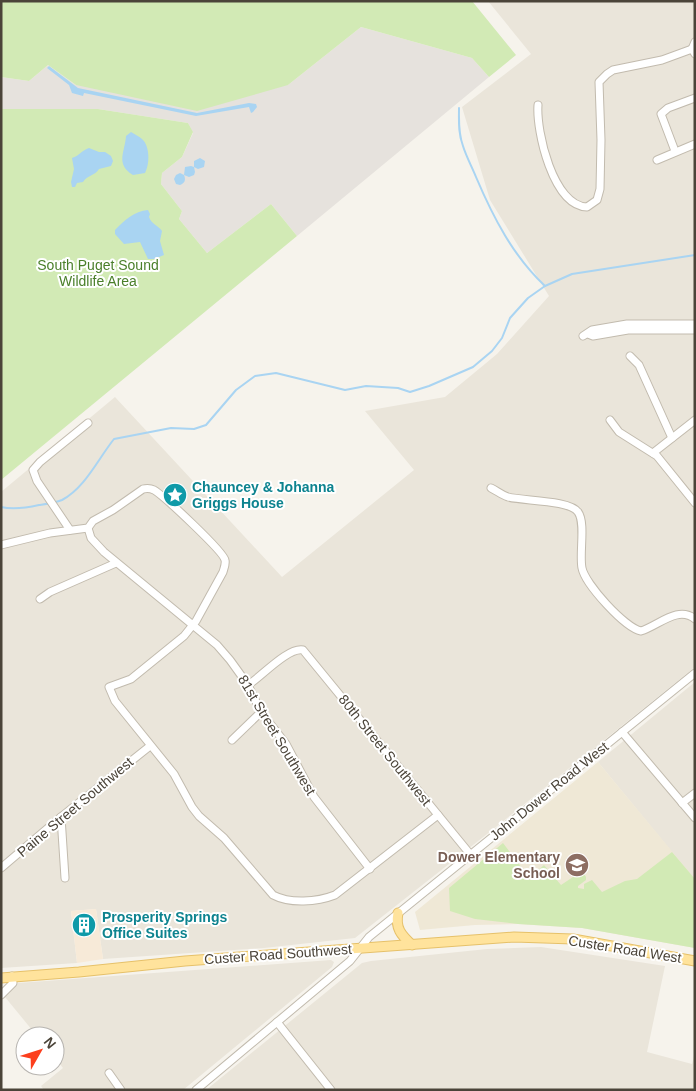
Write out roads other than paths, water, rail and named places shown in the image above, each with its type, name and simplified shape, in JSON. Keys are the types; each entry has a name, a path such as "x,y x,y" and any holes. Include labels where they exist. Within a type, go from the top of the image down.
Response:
{"main road":[{"path":"398,913 398,928 412,945"},
{"name":"Custer Road Southwest","path":"1,978 185,961 514,937 554,938"},
{"name":"Custer Road West","path":"554,938 573,939 695,961"}],"street":[{"path":"538,105 542,146 555,180 564,194 578,205 586,207 597,200 600,189 599,82 613,70 662,60 694,48"},
{"path":"675,152 661,114 668,108 695,98"},
{"path":"657,160 695,144"},
{"path":"695,324 627,324 592,330 585,335 593,336 628,330 695,330"},
{"path":"630,356 639,364 672,438"},
{"path":"610,420 619,432 653,453 695,503"},
{"path":"653,453 695,420"},
{"path":"70,530 33,473 36,466 88,424"},
{"path":"491,488 508,497 555,503 573,507 578,511 581,519 580,551 583,572 592,586 630,627 641,631 673,615 683,613 695,619"},
{"path":"1,545 88,528 93,521 113,510 143,489 151,489 161,495 224,558 223,572 193,626 180,640 131,680 109,687 115,701 174,774 199,816 224,838 269,892 279,898 291,901 329,897 344,889 438,815"},
{"name":"81st Street Southwest","path":"88,528 95,543 116,563 220,649 248,685 261,712 286,744 314,797 370,869"},
{"path":"40,599 50,592 116,563"},
{"name":"80th Street Southwest","path":"248,685 290,653 299,649 303,650 470,854"},
{"name":"John Dower Road West","path":"196,1090 350,961 369,937 695,673"},
{"path":"232,740 261,712"},
{"path":"622,732 695,818"},
{"name":"Paine Street Southwest","path":"1,868 150,746"},
{"path":"682,803 695,793"},
{"path":"61,817 65,878"},
{"path":"1,995 13,983 12,976"},
{"path":"278,1022 331,1090"},
{"path":"109,1073 121,1090"}],"water":[{"path":"49,66 78,88 197,113 249,103 256,104 257,107 251,113 249,107 196,116 84,93 83,96 72,93 69,85 47,68"},
{"path":"131,132 142,139 147,146 148,160 145,173 133,175 124,167 122,157 126,136"},
{"path":"89,148 105,152 111,156 113,161 111,166 99,169 83,182 77,183 75,187 72,187 71,182 74,169 72,158"},
{"path":"200,158 205,161 204,167 198,169 194,167 194,161"},
{"path":"185,167 194,167 194,175 189,177 184,175"},
{"path":"180,173 184,175 184,182 180,185 176,184 174,179 176,175"},
{"path":"148,210 150,220 162,231 160,241 164,255 154,259 148,259 140,242 124,244 115,234 115,230 130,217 138,212"}],"waterway":[{"path":"459,108 461,141 489,207 523,262 545,286"},
{"path":"1,507 25,508 62,500 84,481 114,439 171,428 194,429 206,425 236,390 255,376 276,373 345,390 366,386 398,388 410,392 473,367 492,351 502,338 510,318 528,298 545,286 572,274 695,255"}],"place":[{"name":"Chauncey & Johanna Griggs House","path":"175,495"},
{"name":"Dower Elementary School","path":"577,865"},
{"name":"Prosperity Springs Office Suites","path":"84,925"}],"park label":[{"name":"South Puget Sound Wildlife Area","path":"98,274"}]}
